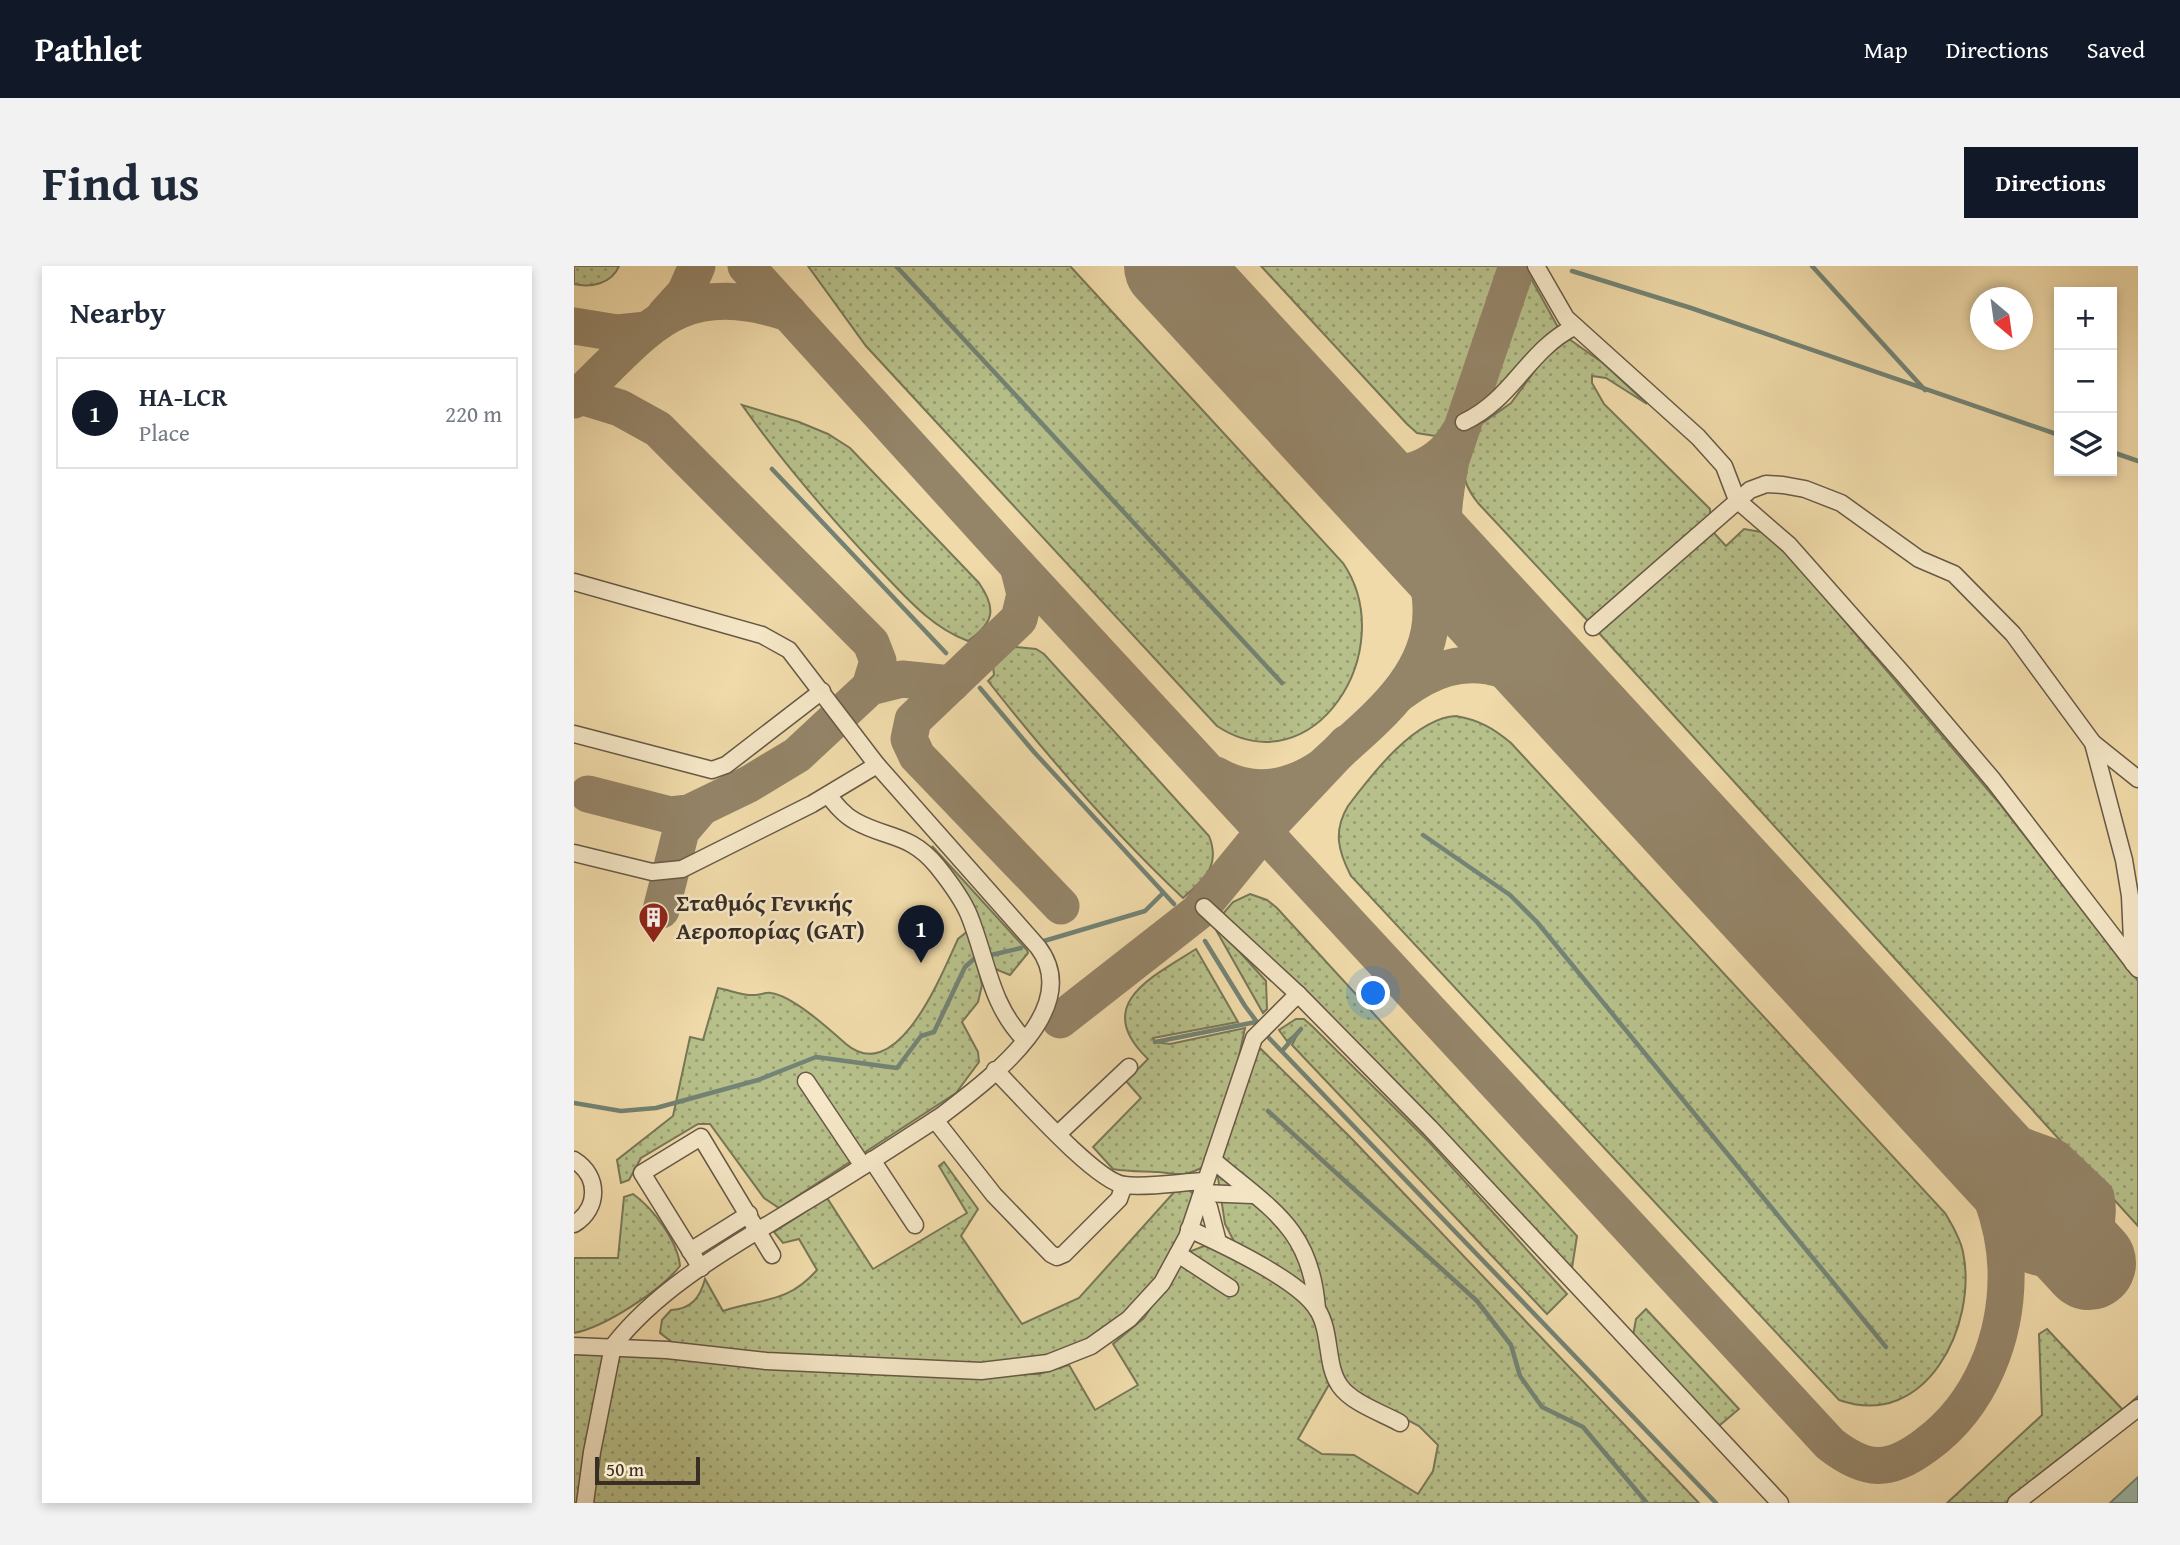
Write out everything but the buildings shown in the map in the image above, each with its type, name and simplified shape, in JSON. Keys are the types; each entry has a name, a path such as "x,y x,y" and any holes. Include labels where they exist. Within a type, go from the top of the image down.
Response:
{"lane":[{"path":"1535,266 1549,295 1574,327 1643,385 1715,455 1728,476 1737,500 1789,545 1904,675 1993,780 2136,966"},
{"path":"1464,422 1496,404 1544,345 1574,327"},
{"path":"1593,627 1750,490 1766,484 1783,485 1824,495 1861,516 1919,559 1954,574 2013,634 2093,743 2138,779"},
{"path":"574,582 772,639 789,650 877,765 1008,910 1046,957 1052,982 1050,999 1040,1022 1025,1040 995,1070 935,1120 701,1268 656,1301 613,1346 585,1503"},
{"path":"574,734 712,771 726,765 822,691"},
{"path":"2093,743 2124,860 2136,966"},
{"path":"574,853 635,869 671,872 695,863 828,795 877,765"},
{"path":"828,795 844,814 857,822 907,839 936,864 969,915 998,1003 1010,1025 1025,1040"},
{"path":"1203,907 1298,994 1430,1128 1780,1503"},
{"path":"574,1346 613,1346 766,1361 981,1371 1027,1368 1068,1357 1111,1335 1153,1294 1178,1254 1189,1229 1254,1038 1298,994"},
{"path":"1058,1134 1129,1067"},
{"path":"995,1070 1058,1134 1109,1179 1124,1185 1253,1195"},
{"path":"806,1081 915,1225"},
{"path":"935,1120 994,1195 1057,1257 1064,1254 1119,1199 1124,1185"},
{"path":"701,1268 642,1173 701,1138 772,1255"},
{"path":"574,1160 589,1174 594,1194 587,1214 574,1224"},
{"path":"1213,1160 1275,1211 1303,1247 1315,1282 1317,1309"},
{"path":"1203,1191 1218,1242"},
{"path":"690,1251 749,1214"},
{"path":"1189,1229 1218,1242 1299,1290 1317,1309 1325,1324 1340,1387 1400,1423"},
{"path":"1178,1254 1230,1288"},
{"path":"2016,1503 2138,1408"}],"green space":[{"path":"574,266 619,266 606,281 587,285 574,284"},
{"path":"808,266 1070,266 1343,563 1358,598 1362,634 1354,669 1338,701 1315,725 1285,739 1252,741 1217,726 866,346"},
{"path":"1261,266 1502,266 1449,424 1435,436 1417,433"},
{"path":"1528,273 1559,329 1480,409"},
{"path":"1569,339 1603,363 1647,404 1606,378 1592,376 1592,383 1604,404 1710,509 1710,515 1588,621 1478,503 1466,484 1463,467 1474,429 1511,403 1548,353"},
{"path":"742,405 799,422 828,434 850,448 979,583 989,600 990,608 988,622 983,628 968,641 954,635 918,609 824,508"},
{"path":"1744,529 1767,533 1775,539 1999,803 2138,981 2138,1226 1598,632 1713,532 1726,546"},
{"path":"1015,647 1036,649 1044,654 1209,836 1212,864 1204,878 1183,898 1081,793 988,681 994,675 993,666"},
{"path":"1456,716 1485,725 1511,743 1945,1213 1963,1252 1966,1281 1962,1310 1953,1339 1939,1365 1920,1386 1897,1400 1870,1406 1839,1400 1351,876 1339,841 1340,824 1348,806 1382,764 1410,737 1425,726"},
{"path":"932,846 1027,950 1028,953 1010,975 995,969 990,963 965,894"},
{"path":"1250,894 1267,900 1277,908 1577,1236 1572,1268 1221,916 1233,902"},
{"path":"969,930 982,985 978,1002 962,1022 978,1052 979,1062 956,1093 779,1208 764,1198 710,1124 698,1124 641,1158 629,1180 621,1183 617,1160 673,1116 690,1037 703,1040 718,988 746,995 780,995 810,1014 846,1044 865,1053 883,1051 900,1039 916,1020 930,998 958,939"},
{"path":"1216,930 1226,937 1266,981 1267,1009 1263,1013"},
{"path":"1196,949 1238,1022 1153,1038 1155,1042 1170,1044 1245,1028 1237,1066 1205,1166 1182,1174 1113,1169 1093,1147 1141,1098 1126,1081 1148,1059 1132,1040 1125,1023 1127,1008 1134,994 1146,982"},
{"path":"1296,1019 1304,1019 1312,1026 1429,1142 1567,1294 1547,1314 1292,1045 1299,1031 1287,1041 1279,1030"},
{"path":"1261,1049 1352,1139 1699,1503 574,1503 574,1352 962,1376 1039,1374 1069,1365 1095,1410 1138,1385 1113,1344 1144,1318 1186,1253 1204,1246 1217,1248 1300,1295 1236,1245 1225,1224 1218,1178 1220,1155 1257,1051","holes":["1300,1295 1323,1313 1344,1386 1419,1426 1438,1445 1433,1471 1418,1494 1354,1455 1322,1454 1298,1439 1331,1381 1319,1318"]},
{"path":"944,1162 978,1209 961,1236 1022,1324 1079,1298 1176,1190 1187,1189 1195,1195 1181,1233 1147,1294 1103,1332 1055,1355 1006,1365 763,1353 676,1345 660,1333 662,1320 671,1310 694,1301 705,1279 723,1311 773,1298 806,1281 817,1270 799,1239 783,1243 774,1232 827,1198 873,1269 967,1213 939,1166"},
{"path":"633,1194 670,1236 680,1266 631,1307 601,1324 574,1333 574,1258 618,1258 624,1197"},
{"path":"1646,1309 1739,1409 1714,1430 1632,1341 1636,1319"},
{"path":"2047,1329 2123,1410 2138,1396 2138,1399 2006,1503 1947,1503 2042,1415 2039,1334"}],"shaded area":[{"path":"2138,1477 2138,1503 2110,1503"}],"waterway":[{"path":"896,266 1282,683"},
{"path":"1812,266 1925,390"},
{"path":"1572,271 1691,308 2054,433"},
{"path":"2117,454 2138,461"},
{"path":"772,469 946,653"},
{"path":"980,688 1034,752 1174,904"},
{"path":"1423,835 1510,895 1537,922 1886,1347"},
{"path":"1044,941 1145,911 1163,893"},
{"path":"1205,941 1245,1006 1269,1038 1716,1503"},
{"path":"991,955 1021,948"},
{"path":"574,1103 621,1111 656,1108 758,1080 816,1057 897,1068 921,1036 934,1032 965,967 975,958"},
{"path":"1155,1042 1256,1022"},
{"path":"1282,1051 1301,1029"},
{"path":"1268,1111 1477,1301 1511,1345 1520,1376 1542,1407 1583,1427 1647,1503"}],"taxiway":[{"path":"665,315 685,293 697,266"},
{"path":"746,266 1018,566 1830,1444 1866,1464 1900,1461 1945,1429 1976,1389 1996,1343 2005,1293 2006,1268 2001,1227 1989,1190 1955,1117"},
{"path":"1458,578 1447,549 1443,520 1451,460 1517,266"},
{"path":"574,400 645,332 667,316 691,306 718,301 750,303 789,313"},
{"path":"574,326 617,333 647,330"},
{"path":"574,394 620,408 658,429 871,643 878,661 870,687"},
{"path":"1350,461 1379,473 1410,472 1438,458 1458,434"},
{"path":"1216,775 1229,782 1256,788 1270,788 1296,781 1322,767 1394,698 1410,678 1429,634 1430,590 1418,535"},
{"path":"1018,566 1025,594 1019,619 913,720 909,739 917,756 1061,906"},
{"path":"1400,693 1426,677 1450,668 1472,665 1493,667 1535,684 1581,711"},
{"path":"588,794 670,815 689,813 749,784 797,755 870,687 902,679 951,684"},
{"path":"1060,1020 1198,912 1265,830 1347,743"},
{"path":"661,910 681,831 699,810"},
{"path":"1962,1124 2055,1158 2096,1197 2096,1220 2089,1238 2077,1251 2060,1257 2042,1258 2025,1252 2010,1240 1999,1220"}],"runway":[{"path":"1171,266 2089,1263"}],"place":[{"name":"Σταθμός Γενικής Αεροπορίας (GAT)","path":"653,944"},
{"name":"HA-LCR","path":"921,963"}]}
